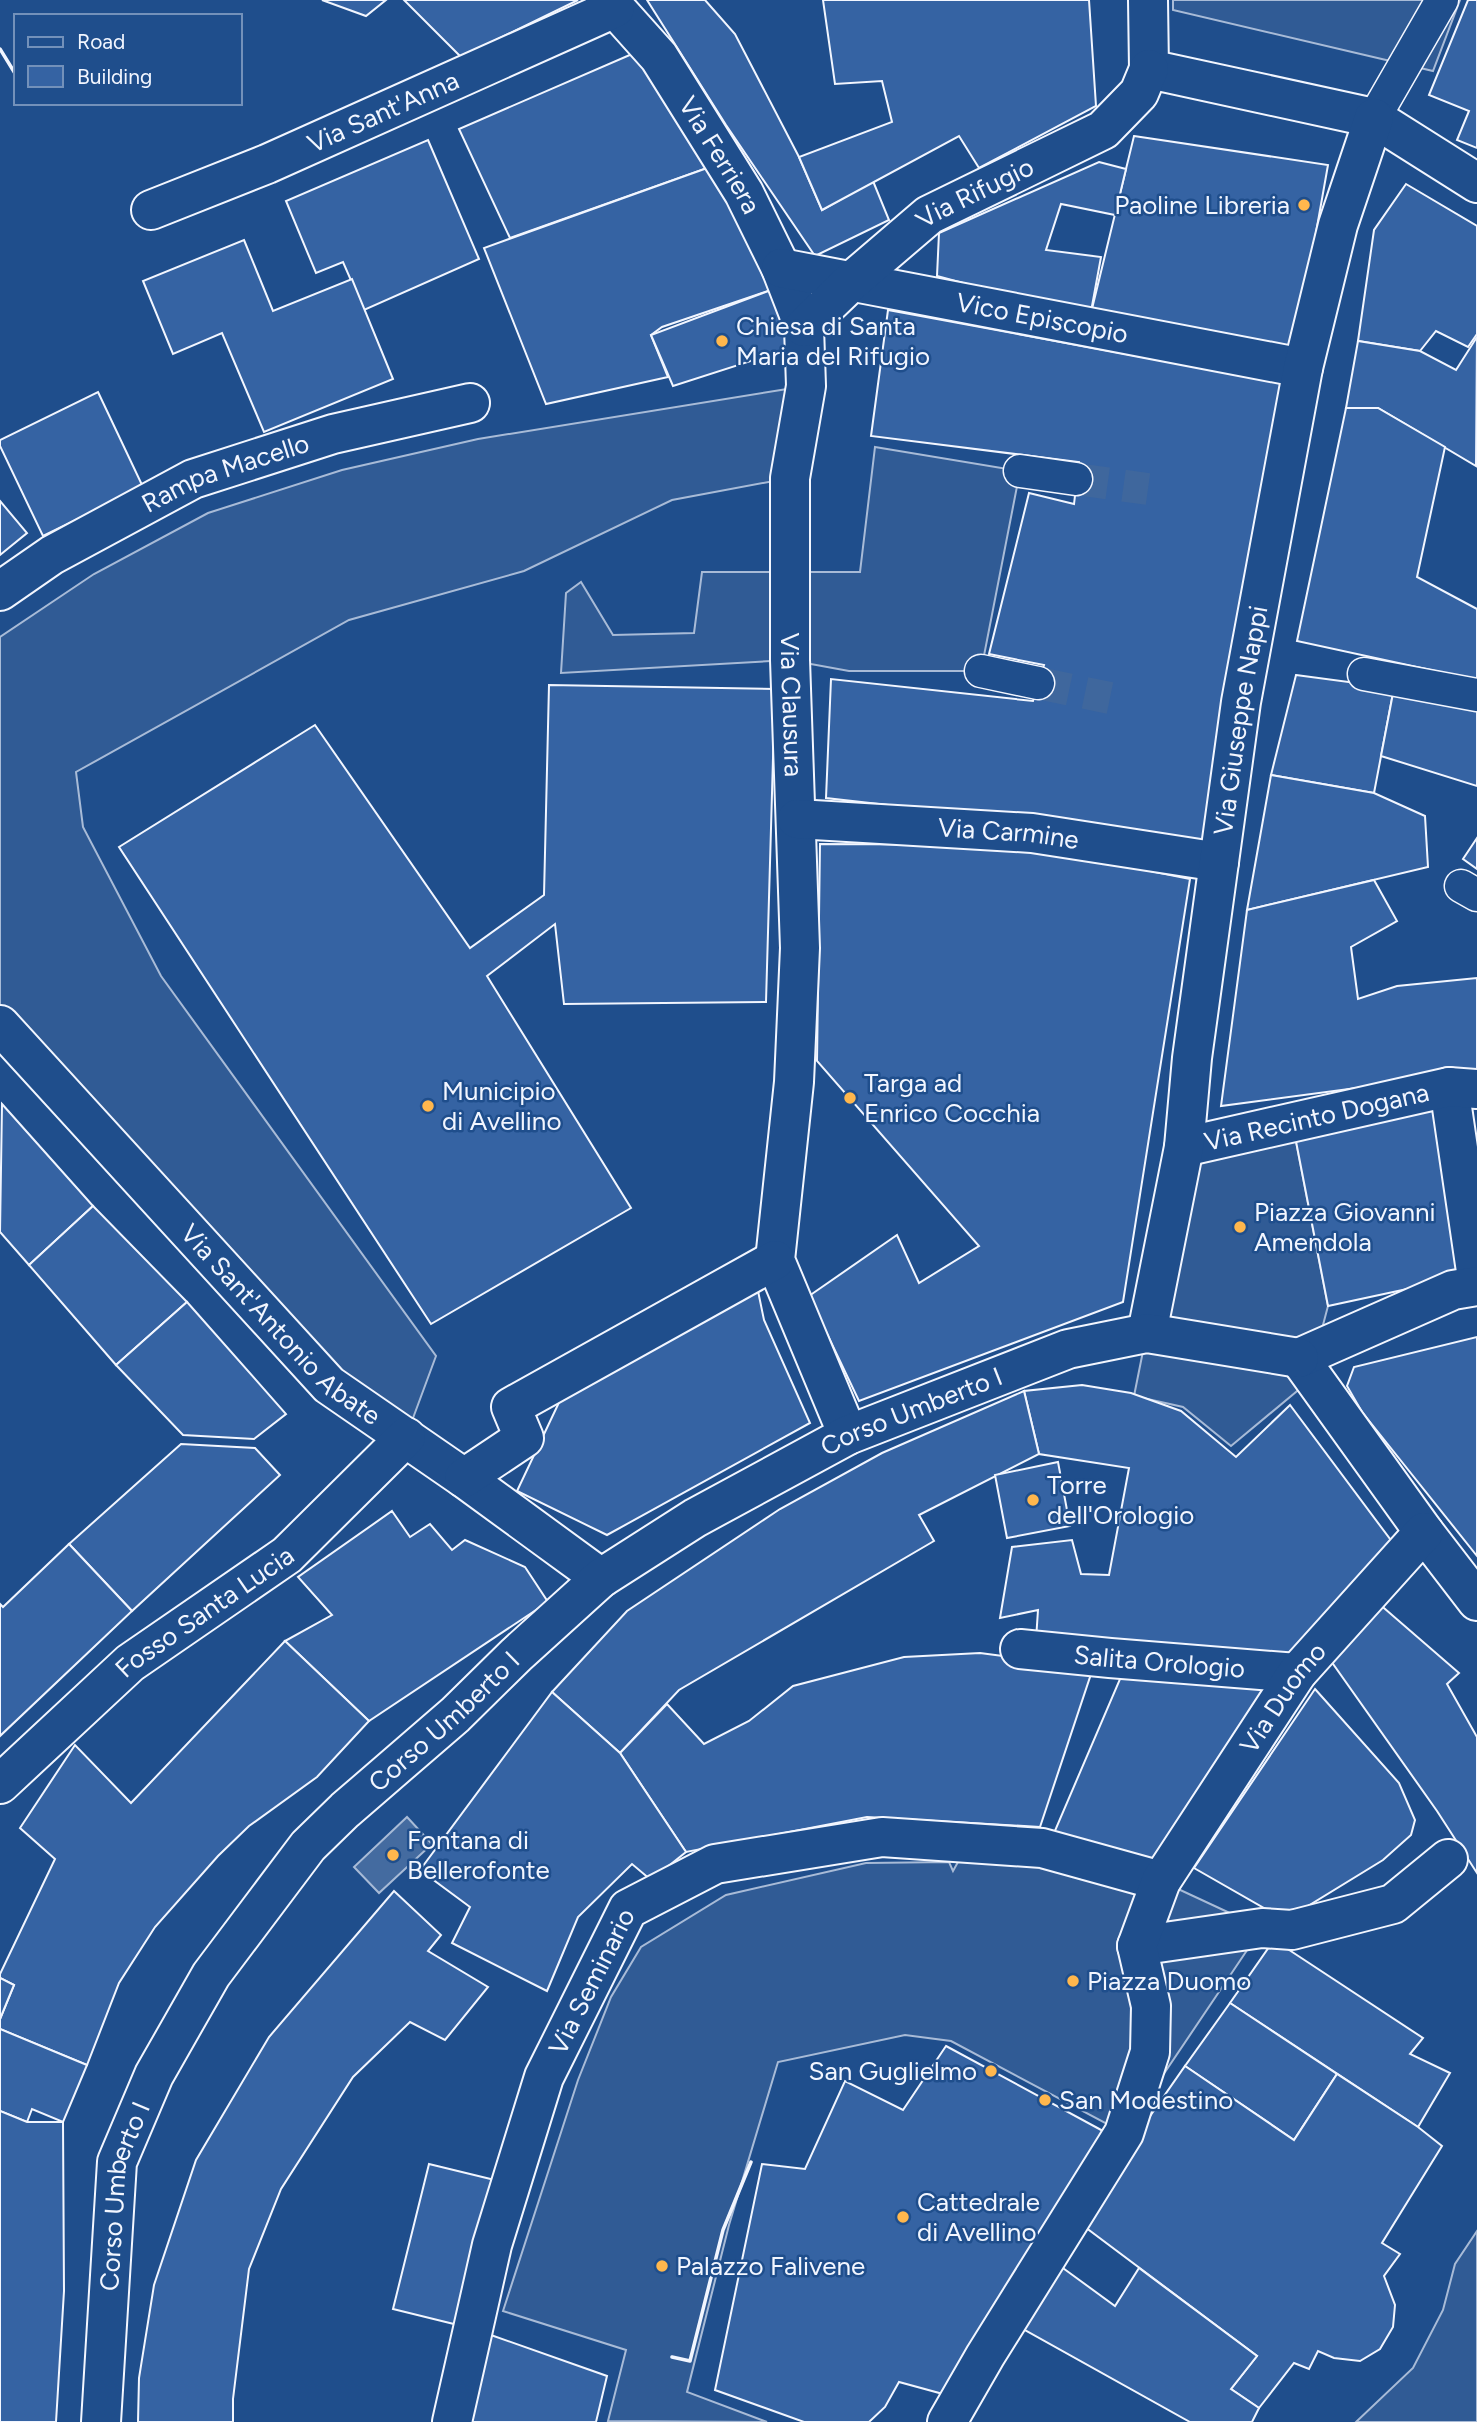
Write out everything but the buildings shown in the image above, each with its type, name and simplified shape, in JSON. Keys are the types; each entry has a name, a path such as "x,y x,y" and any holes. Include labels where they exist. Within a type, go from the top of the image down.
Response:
{"street":[{"path":"1147,0 1149,69 1374,117 1477,183"},
{"path":"1374,117 1442,0"},
{"name":"Via Sant'Anna","path":"151,210 267,164 611,4"},
{"name":"Via Ferriera","path":"611,4 659,57 744,193 781,268 804,327"},
{"name":"Via Rifugio","path":"804,327 853,280 929,215 1103,130 1139,93 1149,69"},
{"name":"Via Giuseppe Nappi","path":"1147,1333 1184,1147 1192,1058 1241,702 1303,368 1338,225 1374,117"},
{"path":"903,237 924,295"},
{"name":"Vico Episcopio","path":"781,268 1303,368"},
{"name":"Via Clausura","path":"775,1260 807,1094 790,660 790,478 806,386 804,327"},
{"name":"Rampa Macello","path":"0,591 52,555 193,479 333,434 470,403"},
{"path":"1020,471 1076,479"},
{"path":"981,671 1038,683"},
{"path":"1364,674 1477,695"},
{"name":"Via Carmine","path":"797,819 1032,833 1219,862"},
{"name":"Via Sant'Antonio Abate","path":"0,1025 329,1385 464,1478 601,1578"},
{"name":"Via Recinto Dogana","path":"1184,1147 1463,1088 1477,1278"},
{"path":"464,1478 524,1438 511,1407 775,1260 848,1435"},
{"path":"1147,1333 1299,1358 1453,1290 1477,1286"},
{"name":"Corso Umberto I","path":"101,2422 117,2162 154,2075 211,1975 308,1846 345,1810 455,1715 601,1578 695,1518 848,1435 1068,1349 1147,1333"},
{"path":"1299,1358 1477,1601"},
{"name":"Fosso Santa Lucia","path":"0,1784 130,1663 288,1555 406,1437"},
{"name":"Via Duomo","path":"1137,1946 1161,1881 1297,1673 1424,1532"},
{"name":"Salita Orologio","path":"1020,1648 1297,1673"},
{"name":"Via Seminario","path":"452,2422 492,2245 544,2077 628,1909 715,1864 882,1837 1042,1848 1161,1881"},
{"path":"947,2422 1124,2133 1150,2052 1151,2006 1137,1946 1262,1928 1292,1930 1393,1904 1448,1860"}],"shaded area":[{"path":"1173,0 1460,0 1433,71 1173,10"},
{"path":"806,386 790,478 672,500 524,571 349,620 76,772 83,827 161,976 436,1356 406,1437 0,1025 0,637 94,574 208,513 342,470 478,439"},
{"path":"875,447 1020,471 981,671 849,671 789,660 561,673 566,593 581,582 613,635 694,633 702,572 860,572"},
{"name":"Piazza Giovanni Amendola","path":"1293,1126 1328,1306 1308,1382 1231,1446 1183,1407 1134,1396 1184,1147"},
{"name":"Fontana di Bellerofonte","path":"407,1817 432,1844 379,1893 354,1867"},
{"path":"968,1844 1161,1881 1262,1928 1124,2133 951,2041 905,2035 778,2062 729,2225 687,2392 767,2422 608,2421 626,2350 503,2311 578,2080 611,1997 641,1947 726,1895 866,1863 949,1862 953,1871"},
{"path":"1477,2231 1477,2422 1356,2422 1413,2368 1443,2310 1455,2264"}],"tunnel":[{"path":"1076,479 1148,489"},
{"path":"1038,683 1110,698"}],"wall":[{"path":"0,49 14,72"},
{"path":"672,2357 690,2361 723,2230 751,2162"}],"place":[{"name":"Paoline Libreria","path":"1304,205"},
{"name":"Chiesa di Santa Maria del Rifugio","path":"722,341"},
{"name":"Targa ad Enrico Cocchia","path":"850,1098"},
{"name":"Municipio di Avellino","path":"428,1106"},
{"name":"Piazza Giovanni Amendola","path":"1240,1227"},
{"name":"Torre dell'Orologio","path":"1033,1500"},
{"name":"Fontana di Bellerofonte","path":"393,1855"},
{"name":"Piazza Duomo","path":"1073,1981"},
{"name":"San Guglielmo","path":"991,2071"},
{"name":"San Modestino","path":"1045,2100"},
{"name":"Cattedrale di Avellino","path":"903,2217"},
{"name":"Palazzo Falivene","path":"662,2266"}]}
